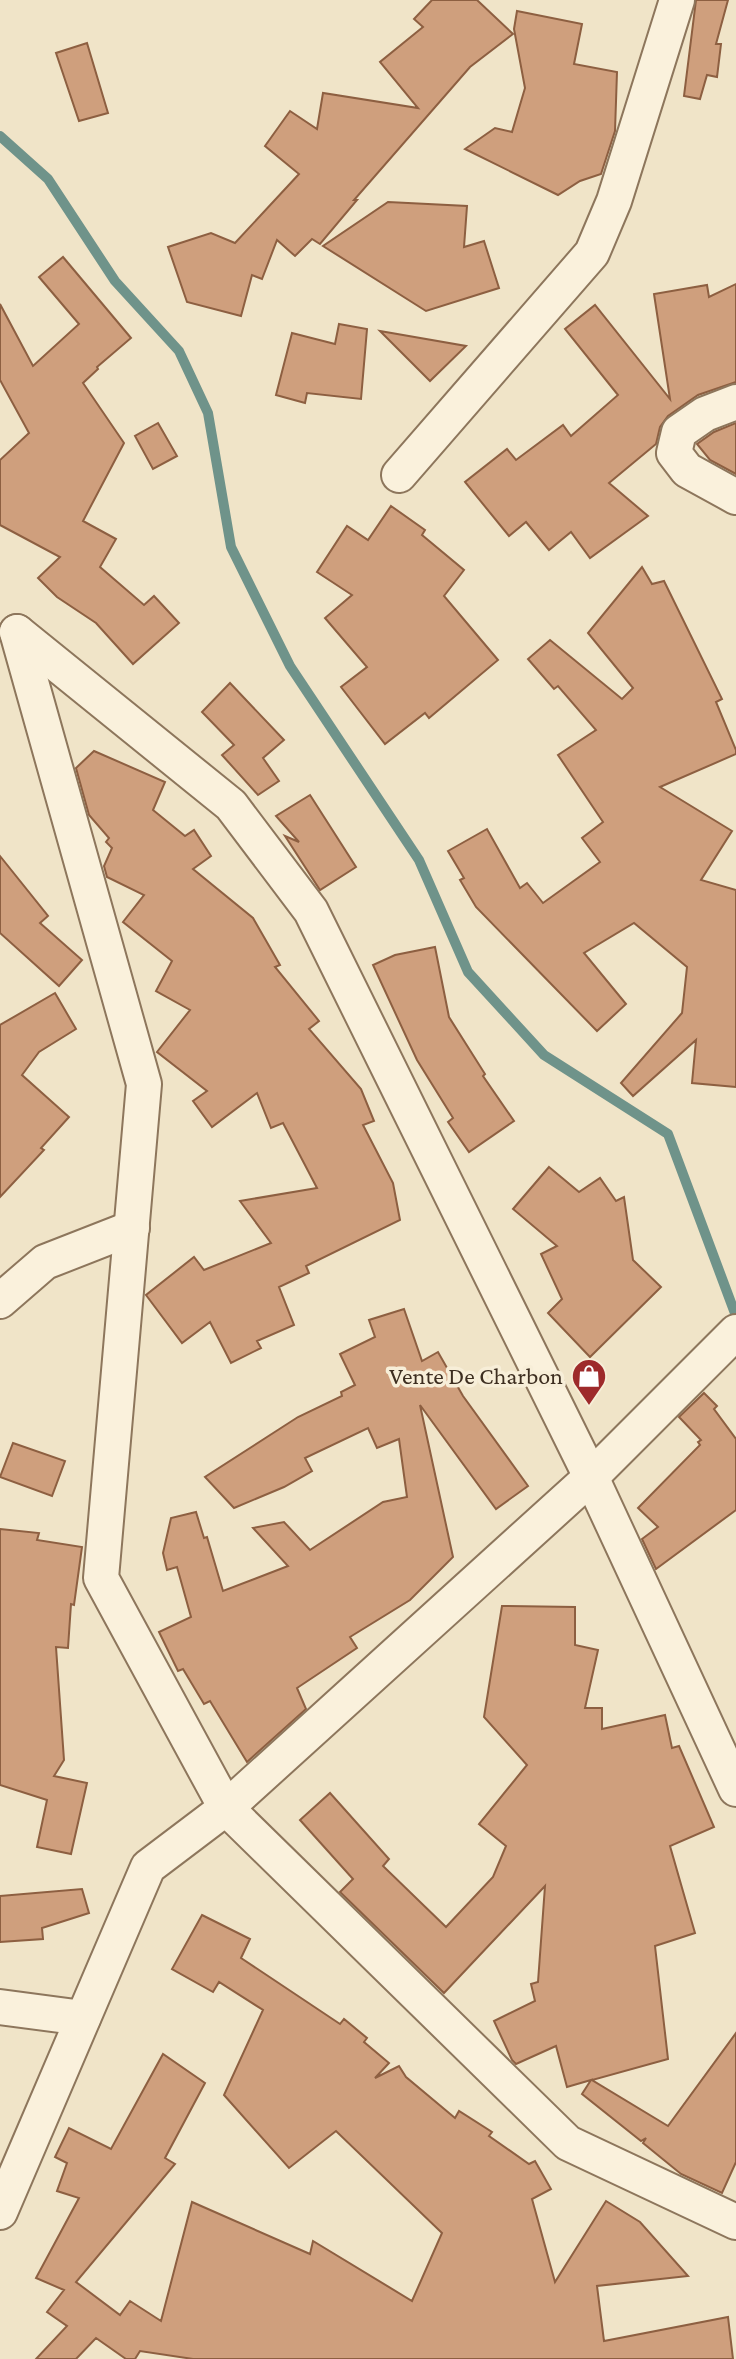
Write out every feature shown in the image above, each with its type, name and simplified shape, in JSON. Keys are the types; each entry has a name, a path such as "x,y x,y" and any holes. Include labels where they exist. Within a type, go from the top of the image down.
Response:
{"street":[{"path":"399,475 592,253 614,201 677,0"},
{"path":"736,402 705,414 679,432 674,453 687,470 736,497"},
{"path":"736,1789 591,1477 311,911 231,805 17,632 144,1084 101,1578 226,1808 568,2143 736,2222"},
{"path":"3,1293 45,1262 132,1228"},
{"path":"0,2212 148,1867 226,1808 591,1477 730,1338"},
{"path":"0,2007 83,2018"}],"building":[{"path":"432,0 477,0 513,34 470,67 354,200 357,200 320,244 312,239 295,256 277,240 262,279 252,275 241,316 187,302 168,247 211,233 235,243 299,174 265,146 290,111 317,129 323,93 418,108 380,62 423,27 414,19"},
{"path":"696,0 728,0 716,44 721,44 717,77 707,75 700,99 684,96"},
{"path":"517,11 582,24 574,64 617,72 615,131 601,174 580,181 558,195 465,149 495,128 512,132 525,88 514,29"},
{"path":"87,43 108,113 79,121 56,53"},
{"path":"388,202 467,206 464,247 484,241 499,288 426,311 323,246"},
{"path":"63,257 131,338 83,383 124,443 83,521 116,539 100,567 144,605 154,596 179,623 133,664 96,623 57,597 38,578 60,557 0,525 0,460 29,433 0,380 0,304 33,366 79,324 39,277"},
{"path":"736,284 736,382 698,395 668,416 660,427 656,444 609,483 648,516 590,558 571,532 549,550 526,522 509,536 465,482 507,449 516,460 563,425 571,436 618,395 565,329 595,305 670,399 654,294 707,285 709,297"},
{"path":"339,324 367,329 361,399 307,393 305,403 276,395 292,333 335,344"},
{"path":"380,331 466,346 430,381"},
{"path":"158,423 177,456 153,469 135,436"},
{"path":"736,423 736,474 710,460 697,444 714,432"},
{"path":"391,506 425,530 422,535 464,570 444,596 498,660 429,718 425,713 385,744 341,687 367,667 325,618 352,595 317,572 347,526 368,540"},
{"path":"642,567 652,584 664,581 722,699 716,702 736,750 736,754 660,787 732,831 701,880 736,890 736,1087 692,1083 696,1040 633,1096 621,1083 682,1013 687,967 634,923 584,953 626,1004 597,1031 476,907 448,851 487,829 520,888 527,883 543,903 600,862 582,838 603,822 558,755 596,730 558,686 554,689 528,659 550,640 622,699 633,688 588,633"},
{"path":"230,683 284,740 263,758 279,781 258,795 222,755 234,745 202,712"},
{"path":"94,751 165,782 153,810 185,836 194,830 211,856 193,869 253,918 280,965 275,967 319,1021 309,1029 361,1089 374,1121 363,1125 393,1183 400,1220 306,1266 309,1273 279,1287 294,1325 257,1341 261,1348 231,1363 210,1322 182,1343 146,1295 194,1257 204,1270 271,1243 240,1201 317,1188 283,1123 271,1128 257,1093 212,1127 193,1101 207,1091 157,1052 190,1010 156,991 172,961 123,922 144,895 107,877 104,866 112,848 106,842 109,838 89,815 76,768"},
{"path":"310,795 356,867 320,890 285,836 299,842 276,816"},
{"path":"0,856 48,916 40,923 82,960 59,986 0,933"},
{"path":"435,947 449,1017 485,1074 483,1076 514,1121 469,1152 448,1122 453,1118 417,1060 373,965 395,955"},
{"path":"55,993 76,1029 39,1052 22,1075 69,1117 41,1148 44,1150 0,1197 0,1025"},
{"path":"549,1167 579,1192 600,1178 616,1201 624,1197 633,1260 661,1287 590,1357 548,1313 562,1299 541,1254 557,1246 513,1209"},
{"path":"404,1309 422,1361 438,1352 463,1396 528,1486 496,1509 420,1405 453,1557 410,1600 350,1637 357,1648 297,1688 306,1709 247,1762 210,1701 204,1704 183,1669 178,1671 159,1632 191,1617 177,1567 167,1570 163,1553 171,1518 196,1512 223,1591 288,1566 253,1528 284,1522 310,1550 383,1502 407,1497 399,1439 377,1448 368,1428 305,1458 312,1471 284,1487 234,1508 205,1477 298,1417 342,1396 341,1392 355,1385 340,1354 375,1337 369,1320"},
{"path":"704,1393 717,1406 714,1409 736,1439 736,1510 656,1569 642,1539 658,1527 638,1508 700,1445 698,1442 701,1440 679,1417"},
{"path":"13,1443 65,1461 52,1496 0,1477"},
{"path":"0,1529 39,1533 37,1540 82,1547 74,1605 71,1604 68,1648 56,1647 64,1760 54,1776 87,1783 71,1854 37,1847 47,1800 0,1785"},
{"path":"502,1606 575,1607 575,1645 598,1650 585,1708 602,1708 602,1729 665,1715 672,1748 679,1746 714,1827 670,1846 695,1933 655,1946 668,2059 592,2080 668,2126 736,2033 736,2162 722,2193 681,2174 643,2143 646,2138 641,2141 582,2094 591,2080 567,2087 556,2046 516,2064 512,2060 494,2021 535,2001 531,1984 538,1982 545,1886 444,1993 340,1892 353,1879 300,1820 330,1793 389,1859 383,1866 446,1927 493,1877 506,1846 479,1824 527,1765 484,1717"},
{"path":"82,1889 89,1913 42,1928 43,1939 0,1942 0,1896"},
{"path":"202,1915 250,1939 241,1958 340,2024 344,2019 367,2038 364,2042 389,2063 375,2078 399,2066 406,2077 455,2118 459,2111 492,2132 489,2136 529,2164 535,2161 551,2189 532,2199 555,2282 606,2201 640,2222 688,2276 597,2286 604,2341 728,2317 733,2359 193,2359 140,2351 135,2359 126,2359 96,2338 76,2359 36,2359 67,2326 47,2312 64,2290 36,2278 79,2198 57,2191 67,2163 55,2157 69,2128 111,2149 163,2054 205,2083 165,2158 175,2164 76,2282 120,2315 130,2301 161,2321 192,2202 310,2254 313,2241 412,2301 442,2233 336,2131 289,2168 224,2095 263,2010 219,1982 213,1992 172,1969"}],"waterway":[{"path":"0,136 48,179 115,281 179,351 208,413 231,547 290,666 419,860 468,972 544,1055 668,1134 736,1316"}],"place":[{"name":"Vente De Charbon","path":"589,1407"}]}
